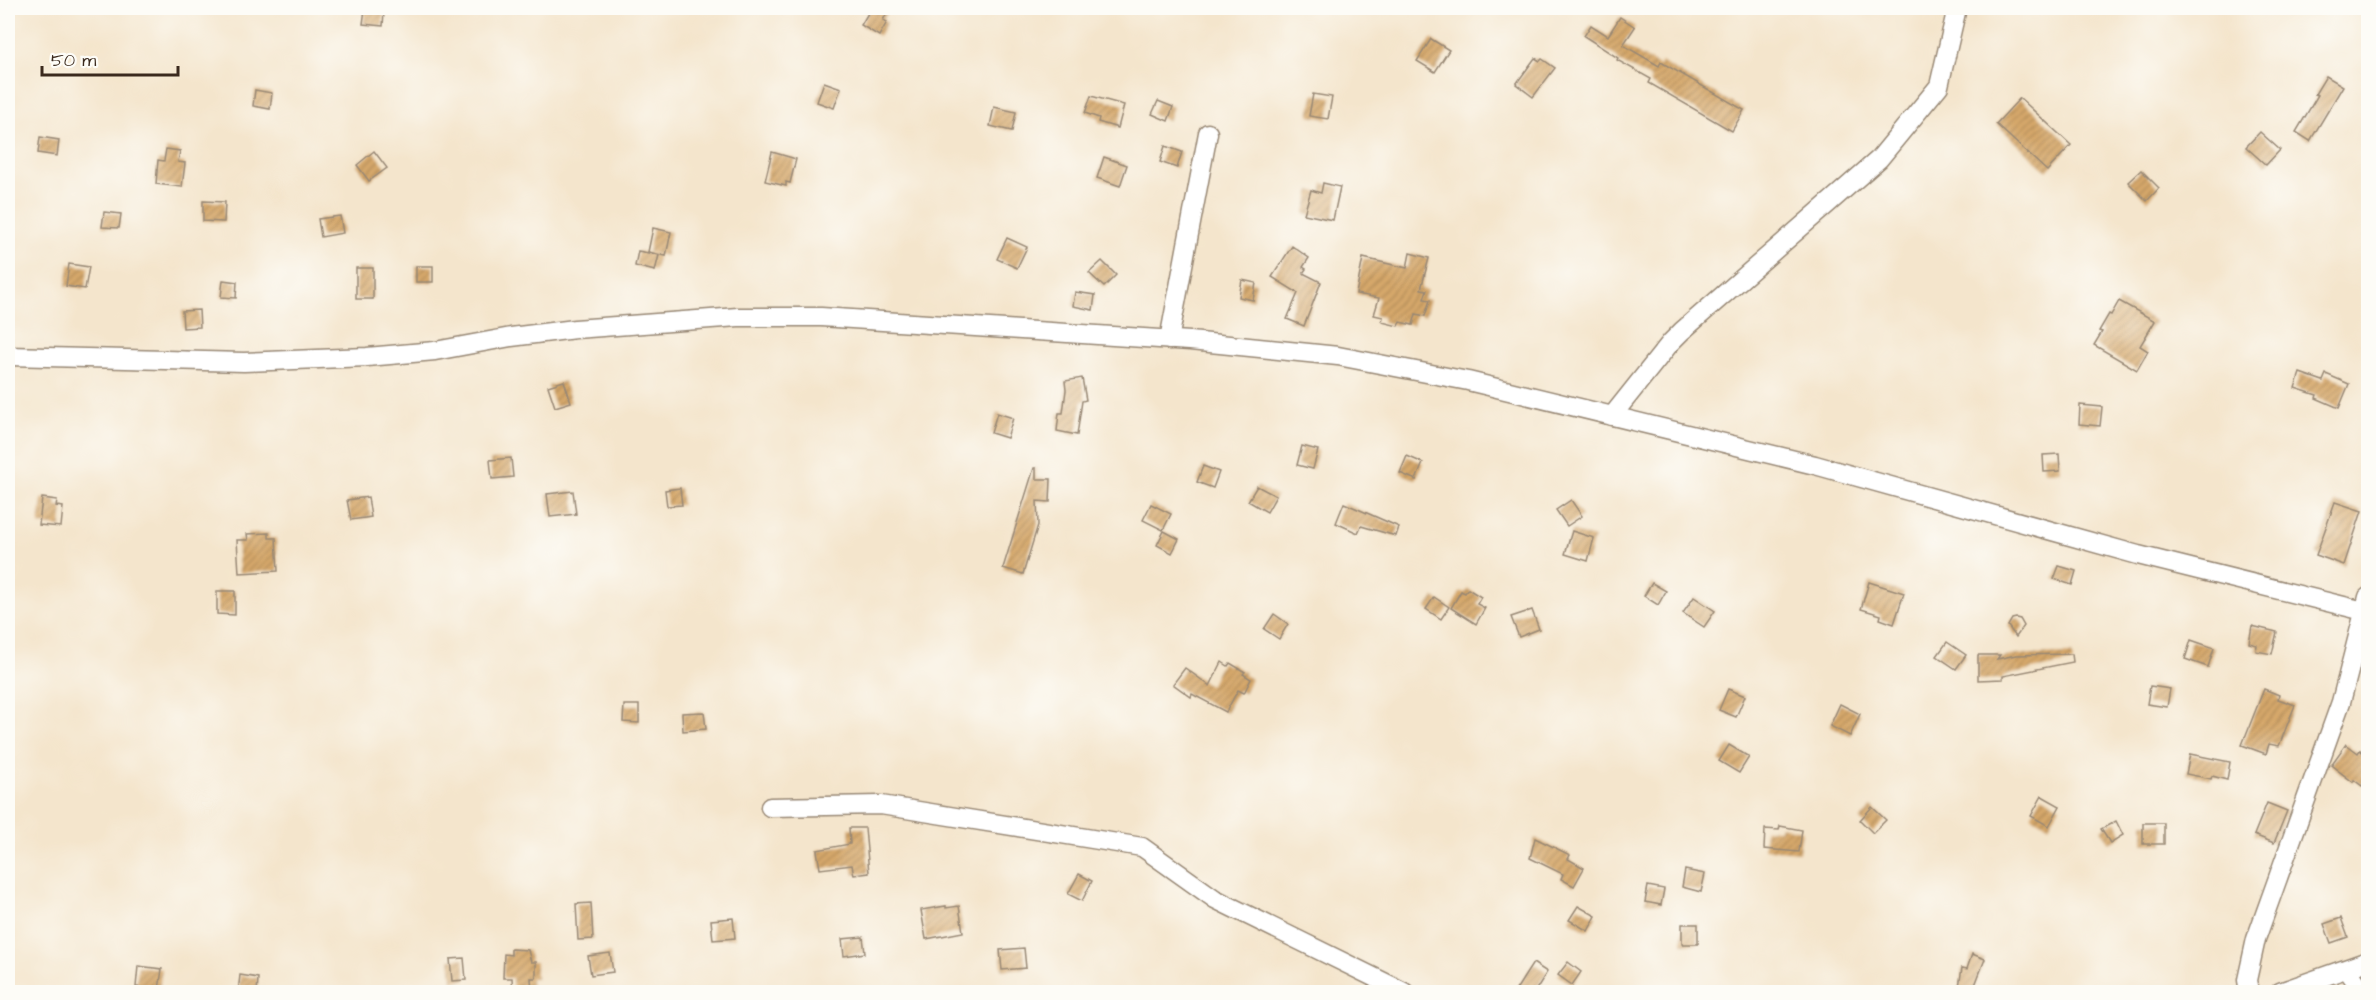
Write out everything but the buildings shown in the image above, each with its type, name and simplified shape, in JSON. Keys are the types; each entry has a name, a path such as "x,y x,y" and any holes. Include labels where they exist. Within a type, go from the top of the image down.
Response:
{"street":[{"path":"1612,416 1676,337 1870,167 1886,150 1939,86 1957,8"},
{"path":"1169,340 1208,133"},
{"path":"8,356 244,362 367,357 435,351 511,337 575,329 738,317 821,317 1169,340 1338,356 1468,381 1815,465 2138,555 2367,607 2341,702 2256,939 2247,980 2249,993"},
{"path":"770,807 880,805 1142,847 1215,899 1404,993"},
{"path":"2280,993 2368,961"},
{"path":"2347,969 2363,993"}]}
